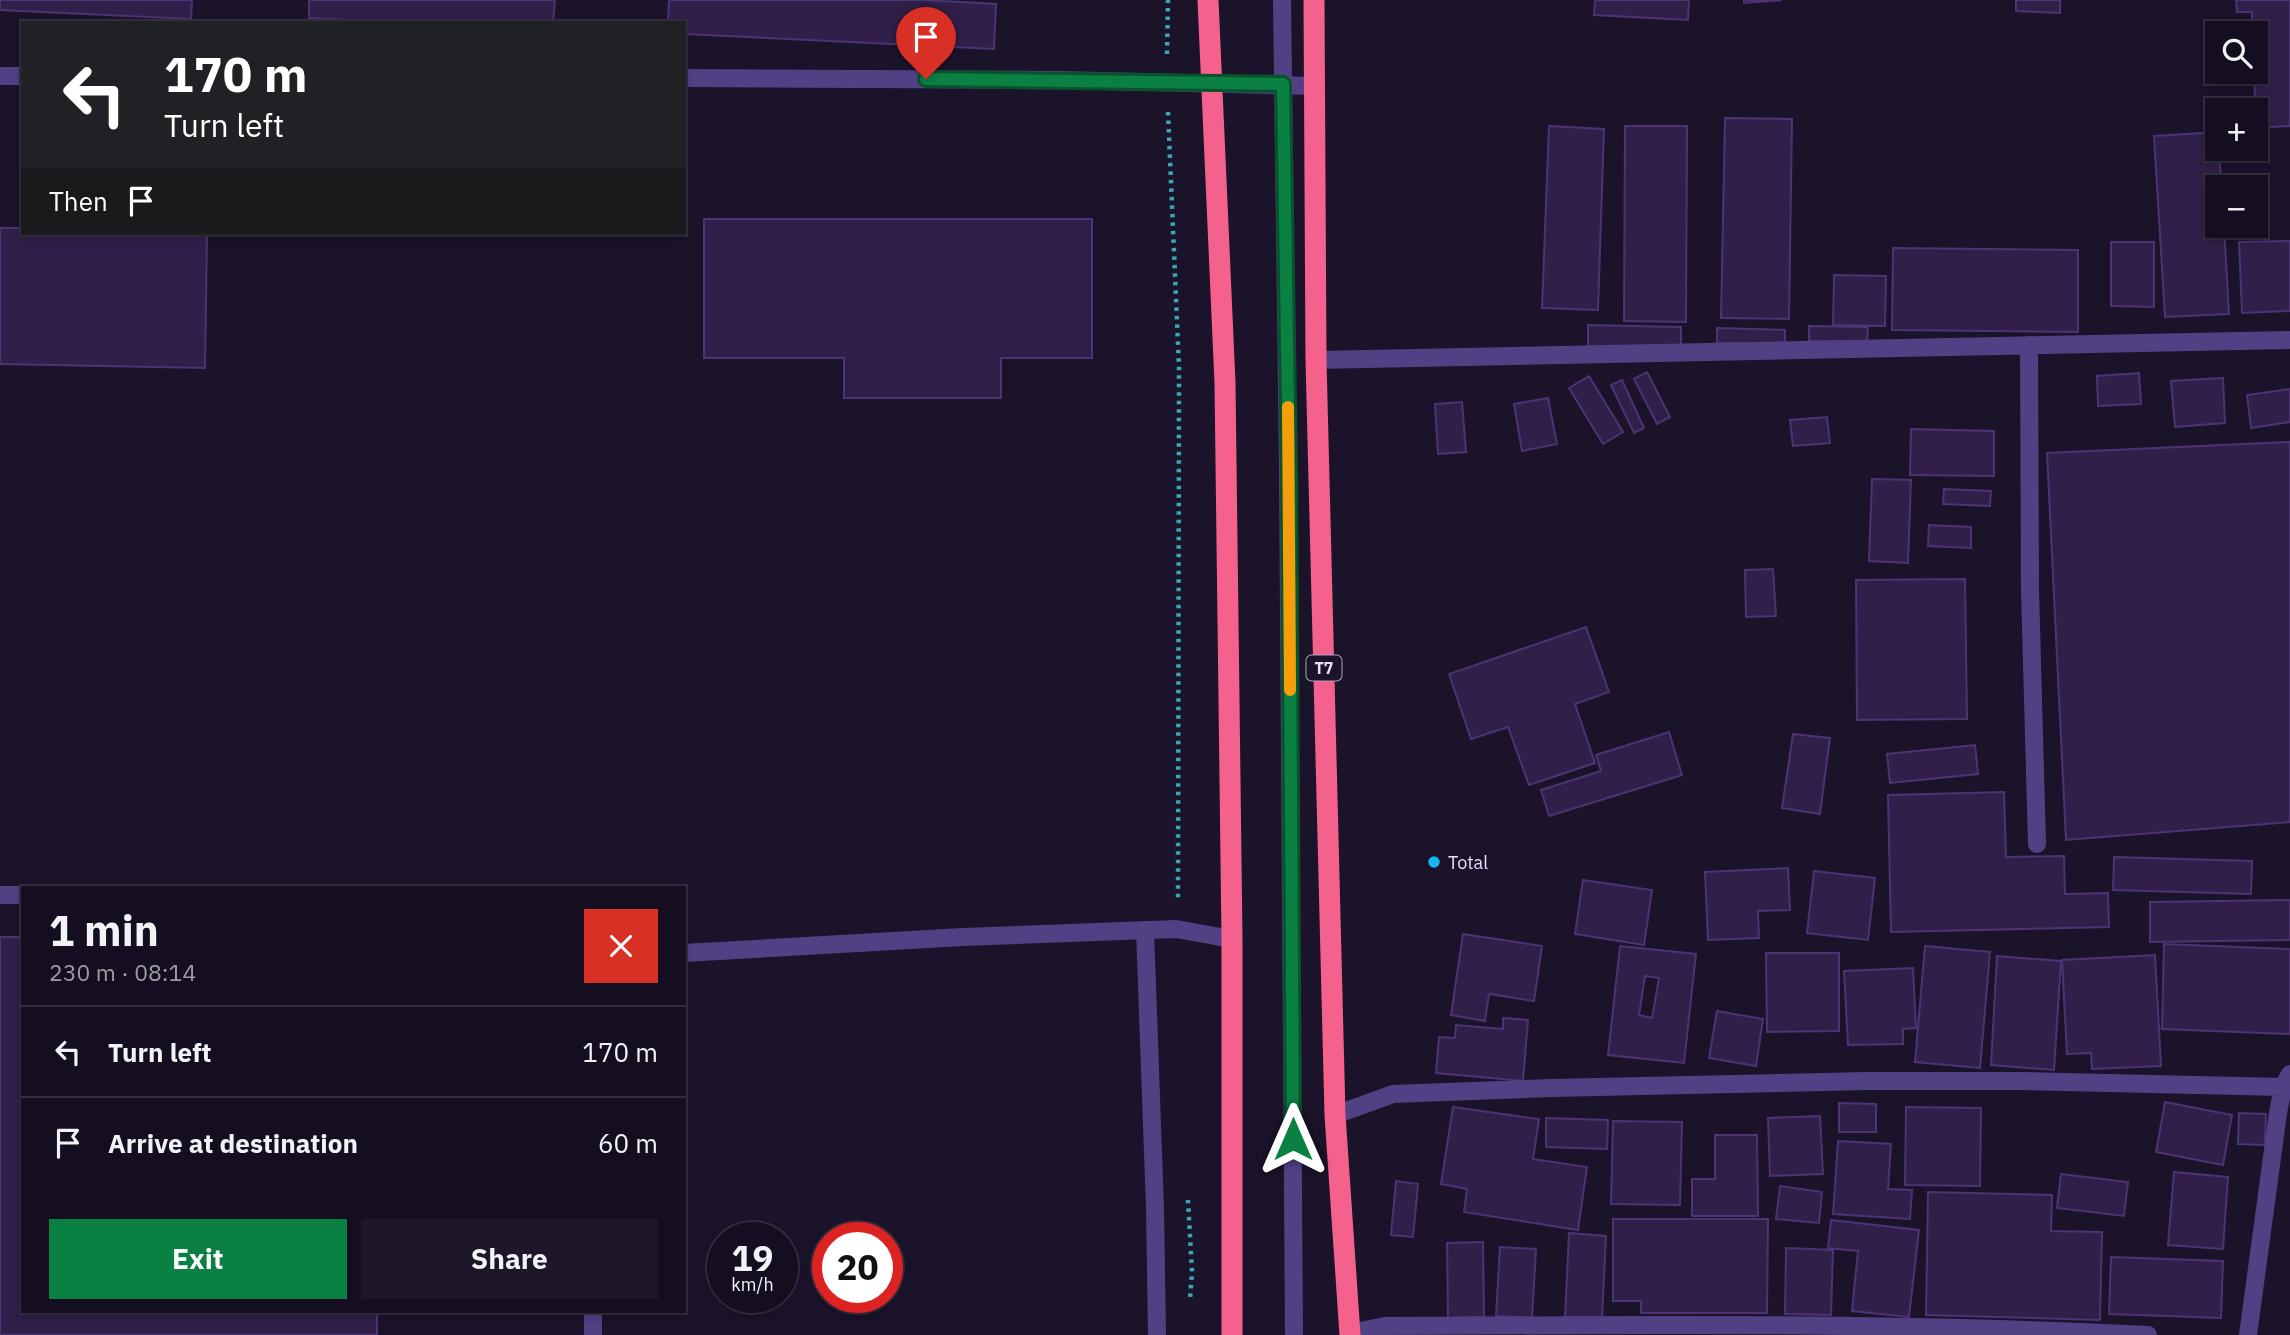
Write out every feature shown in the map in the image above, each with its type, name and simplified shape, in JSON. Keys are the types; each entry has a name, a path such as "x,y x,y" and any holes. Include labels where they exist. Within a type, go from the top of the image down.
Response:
{"highway":[{"path":"1208,0 1225,383 1232,939 1232,1335"},
{"name":"T7","path":"1314,0 1316,360 1335,1115 1350,1334"}],"street":[{"path":"1282,0 1289,468 1294,1335"},
{"path":"0,76 21,76"},
{"path":"686,78 1167,82 1315,86"},
{"path":"1316,360 2290,340"},
{"path":"2029,345 2030,590 2037,844"},
{"path":"0,895 21,895"},
{"path":"686,953 963,937 1176,929 1232,939"},
{"path":"1145,930 1155,1195 1157,1335"},
{"path":"1335,1115 1393,1094 1551,1088 1867,1081 2287,1081 2263,1209 2248,1335"},
{"path":"593,1313 593,1335"},
{"path":"1350,1334 1385,1326 1697,1324 2046,1330 2148,1335"}],"path":[{"path":"1168,0 1167,82 1179,368 1180,887 1176,929"},
{"path":"1188,1190 1192,1272 1189,1310"}],"building":[{"path":"0,0 192,0 191,19 0,10"},
{"path":"309,0 555,0 553,21 371,21 309,18"},
{"path":"669,0 924,0 996,4 994,49 686,34 686,21 668,21"},
{"path":"1595,0 1689,0 1688,20 1594,15"},
{"path":"1744,0 1782,0 1744,3"},
{"path":"2016,0 2060,0 2060,13 2016,11"},
{"path":"2236,0 2290,0 2290,126 2268,127 2268,98 2255,98 2254,84 2268,84 2268,21 2252,21 2252,12 2237,12"},
{"path":"1725,118 1792,119 1789,319 1721,318"},
{"path":"1549,126 1604,129 1598,310 1542,308"},
{"path":"1625,126 1687,126 1686,322 1624,321"},
{"path":"2205,133 2205,161 2220,161 2221,175 2205,175 2205,238 2225,238 2229,314 2165,317 2154,136"},
{"path":"704,219 1092,219 1092,358 1001,358 1001,398 844,398 844,358 704,358"},
{"path":"0,228 21,228 21,235 207,235 205,368 0,364"},
{"path":"2290,241 2290,311 2242,313 2239,242"},
{"path":"2111,242 2154,242 2154,307 2111,306"},
{"path":"1893,248 2078,250 2078,332 1892,330"},
{"path":"1834,275 1886,276 1885,326 1833,325"},
{"path":"1588,325 1681,327 1681,348 1588,346"},
{"path":"1809,326 1868,327 1867,342 1809,341"},
{"path":"1717,328 1785,330 1785,345 1717,343"},
{"path":"1647,372 1670,417 1657,424 1634,379"},
{"path":"2139,373 2141,404 2098,406 2097,376"},
{"path":"1589,376 1623,432 1603,444 1569,388"},
{"path":"2223,378 2225,423 2175,427 2171,381"},
{"path":"1622,380 1644,428 1634,433 1611,385"},
{"path":"2290,389 2290,422 2251,428 2247,395"},
{"path":"1548,398 1557,444 1522,451 1514,404"},
{"path":"1462,402 1466,452 1438,454 1435,404"},
{"path":"1827,417 1830,443 1793,446 1790,420"},
{"path":"1911,429 1994,431 1994,476 1910,475"},
{"path":"2290,442 2290,822 2066,840 2047,453"},
{"path":"1872,479 1911,480 1908,563 1869,561"},
{"path":"1944,489 1991,491 1990,506 1943,504"},
{"path":"1929,525 1971,527 1971,548 1928,546"},
{"path":"1773,569 1776,616 1746,617 1745,570"},
{"path":"1965,579 1967,719 1857,720 1856,580"},
{"path":"1586,627 1609,692 1575,704 1595,763 1529,785 1508,727 1471,739 1449,674"},
{"path":"1669,732 1682,775 1549,816 1541,790 1601,771 1596,755"},
{"path":"1793,734 1830,738 1820,814 1782,808"},
{"path":"1975,745 1978,774 1890,783 1887,754"},
{"path":"2004,792 2006,857 2064,856 2065,894 2108,893 2109,927 1891,932 1888,795"},
{"path":"2114,857 2252,861 2251,894 2113,890"},
{"path":"1788,868 1790,910 1758,911 1759,938 1708,940 1705,872"},
{"path":"1814,871 1875,878 1868,940 1807,933"},
{"path":"1583,880 1652,890 1644,945 1575,934"},
{"path":"2290,900 2290,940 2150,942 2150,902"},
{"path":"1463,934 1542,946 1534,1001 1489,994 1485,1021 1451,1015"},
{"path":"0,937 21,937 21,1313 377,1313 377,1335 0,1335"},
{"path":"2164,944 2290,949 2290,1034 2162,1029"},
{"path":"1620,946 1696,954 1684,1063 1608,1055","holes":["1645,976 1659,978 1652,1018 1639,1015"]},
{"path":"1925,946 1990,952 1980,1068 1915,1062"},
{"path":"1766,953 1839,953 1839,1031 1767,1032"},
{"path":"2155,955 2161,1066 2092,1069 2091,1053 2067,1054 2062,960"},
{"path":"1997,956 2061,961 2054,1070 1991,1065"},
{"path":"1913,968 1916,1028 1903,1029 1903,1044 1848,1045 1844,971"},
{"path":"1717,1011 1763,1019 1756,1066 1709,1058"},
{"path":"1503,1018 1528,1020 1523,1081 1436,1073 1439,1037 1455,1038 1456,1025 1503,1029"},
{"path":"2165,1102 2232,1115 2223,1165 2156,1152"},
{"path":"1839,1103 1876,1104 1876,1132 1839,1132"},
{"path":"1453,1107 1539,1119 1533,1159 1587,1167 1578,1230 1464,1212 1467,1189 1441,1184"},
{"path":"1906,1107 1981,1108 1980,1186 1905,1185"},
{"path":"2239,1113 2266,1114 2265,1145 2238,1144"},
{"path":"1820,1116 1823,1174 1770,1176 1768,1118"},
{"path":"1546,1118 1608,1120 1607,1149 1546,1147"},
{"path":"1613,1121 1682,1122 1680,1205 1611,1204"},
{"path":"1715,1135 1757,1135 1758,1216 1692,1216 1692,1179 1715,1179"},
{"path":"1838,1141 1891,1144 1888,1189 1912,1190 1910,1219 1833,1214"},
{"path":"2174,1172 2228,1177 2223,1249 2168,1245"},
{"path":"2061,1174 2128,1182 2124,1216 2057,1208"},
{"path":"1396,1181 1418,1184 1413,1237 1391,1235"},
{"path":"1780,1186 1822,1192 1819,1223 1776,1219"},
{"path":"1928,1192 2052,1195 2051,1231 2102,1232 2100,1320 1926,1315"},
{"path":"1613,1219 1768,1219 1767,1313 1641,1313 1641,1301 1613,1301"},
{"path":"1831,1220 1919,1230 1909,1317 1852,1311 1858,1251 1828,1248"},
{"path":"1569,1233 1606,1236 1602,1318 1565,1317"},
{"path":"1483,1242 1484,1317 1448,1318 1447,1243"},
{"path":"1500,1247 1536,1249 1532,1318 1496,1316"},
{"path":"1786,1248 1833,1250 1831,1315 1785,1314"},
{"path":"2111,1257 2223,1261 2221,1318 2109,1314"}],"slow traffic":[{"path":"1288,407 1290,690"}],"place":[{"name":"Total","path":"1434,862"}],"route":[{"path":"926,79 1283,84 1289,468 1293,1139"}]}
